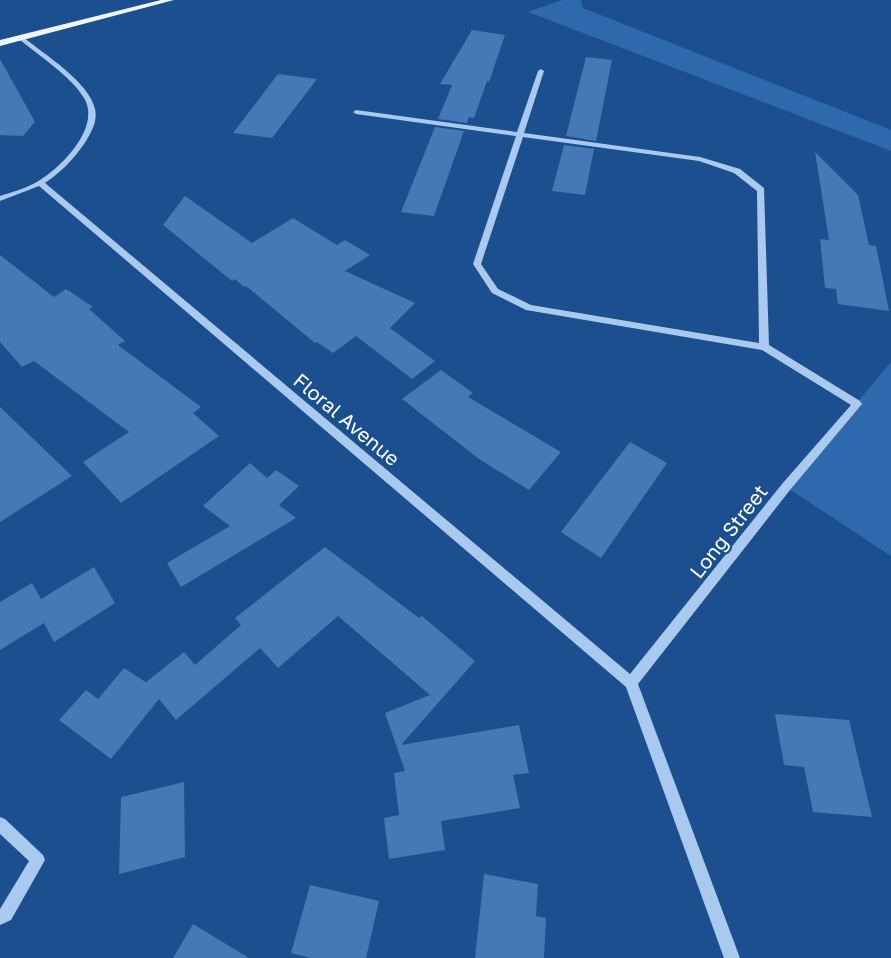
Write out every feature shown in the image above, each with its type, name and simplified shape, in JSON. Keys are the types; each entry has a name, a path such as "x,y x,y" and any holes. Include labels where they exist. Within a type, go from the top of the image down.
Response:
{"main road":[{"path":"0,43 170,0"}],"street":[{"path":"0,199 39,183 69,159 84,140 93,118 89,100 67,77 21,38"},
{"path":"356,112 520,134 700,159 737,171 761,190 764,347 529,308 495,291 477,264 520,134 541,71"},
{"name":"Floral Avenue","path":"39,183 631,683"},
{"name":"Long Street","path":"631,683 786,487 857,404 764,347"},
{"path":"631,683 732,958"},
{"path":"0,824 38,860 6,915 0,917"}],"shaded area":[{"path":"562,0 581,0 583,8 891,130 891,151 528,12"},
{"path":"891,362 891,556 786,487"}],"building":[{"path":"472,30 505,35 489,82 487,81 474,118 469,117 467,123 438,119 452,85 440,84"},
{"path":"586,57 612,60 596,141 566,136"},
{"path":"0,59 35,122 23,136 0,135"},
{"path":"278,74 317,79 272,138 233,133"},
{"path":"435,127 464,131 434,216 401,212"},
{"path":"564,145 594,149 585,195 552,191"},
{"path":"815,152 858,195 869,245 876,246 889,311 838,304 836,289 825,288 820,239 829,240"},
{"path":"185,196 252,243 293,218 337,245 345,240 370,255 345,271 415,303 390,328 435,361 412,379 356,336 333,353 317,342 315,343 246,286 244,287 235,279 232,281 163,225"},
{"path":"0,255 54,297 66,289 93,307 89,309 125,341 118,345 201,407 193,413 219,436 121,503 83,462 129,432 34,361 22,367 0,342"},
{"path":"441,370 473,393 468,397 561,452 529,490 479,459 402,399"},
{"path":"0,407 72,476 0,522"},
{"path":"630,442 667,463 601,558 561,532"},
{"path":"250,463 267,478 276,470 299,486 279,505 296,518 181,587 167,563 230,526 203,506"},
{"path":"325,547 419,618 422,616 475,661 401,745 519,725 529,773 513,775 520,808 441,821 445,850 389,859 384,818 399,815 394,773 405,771 385,713 430,695 338,616 278,668 260,648 176,720 159,699 111,759 59,720 86,690 98,699 124,668 147,683 184,652 195,665 241,625 235,618"},
{"path":"94,567 115,603 54,642 44,623 0,650 0,602 32,583 41,599"},
{"path":"775,714 849,720 872,817 813,812 804,767 784,765"},
{"path":"184,782 185,857 119,874 121,797"},
{"path":"484,874 538,884 536,916 546,918 544,958 475,958"},
{"path":"310,885 379,901 366,958 311,958 291,953"},
{"path":"193,924 249,958 173,958"}]}
